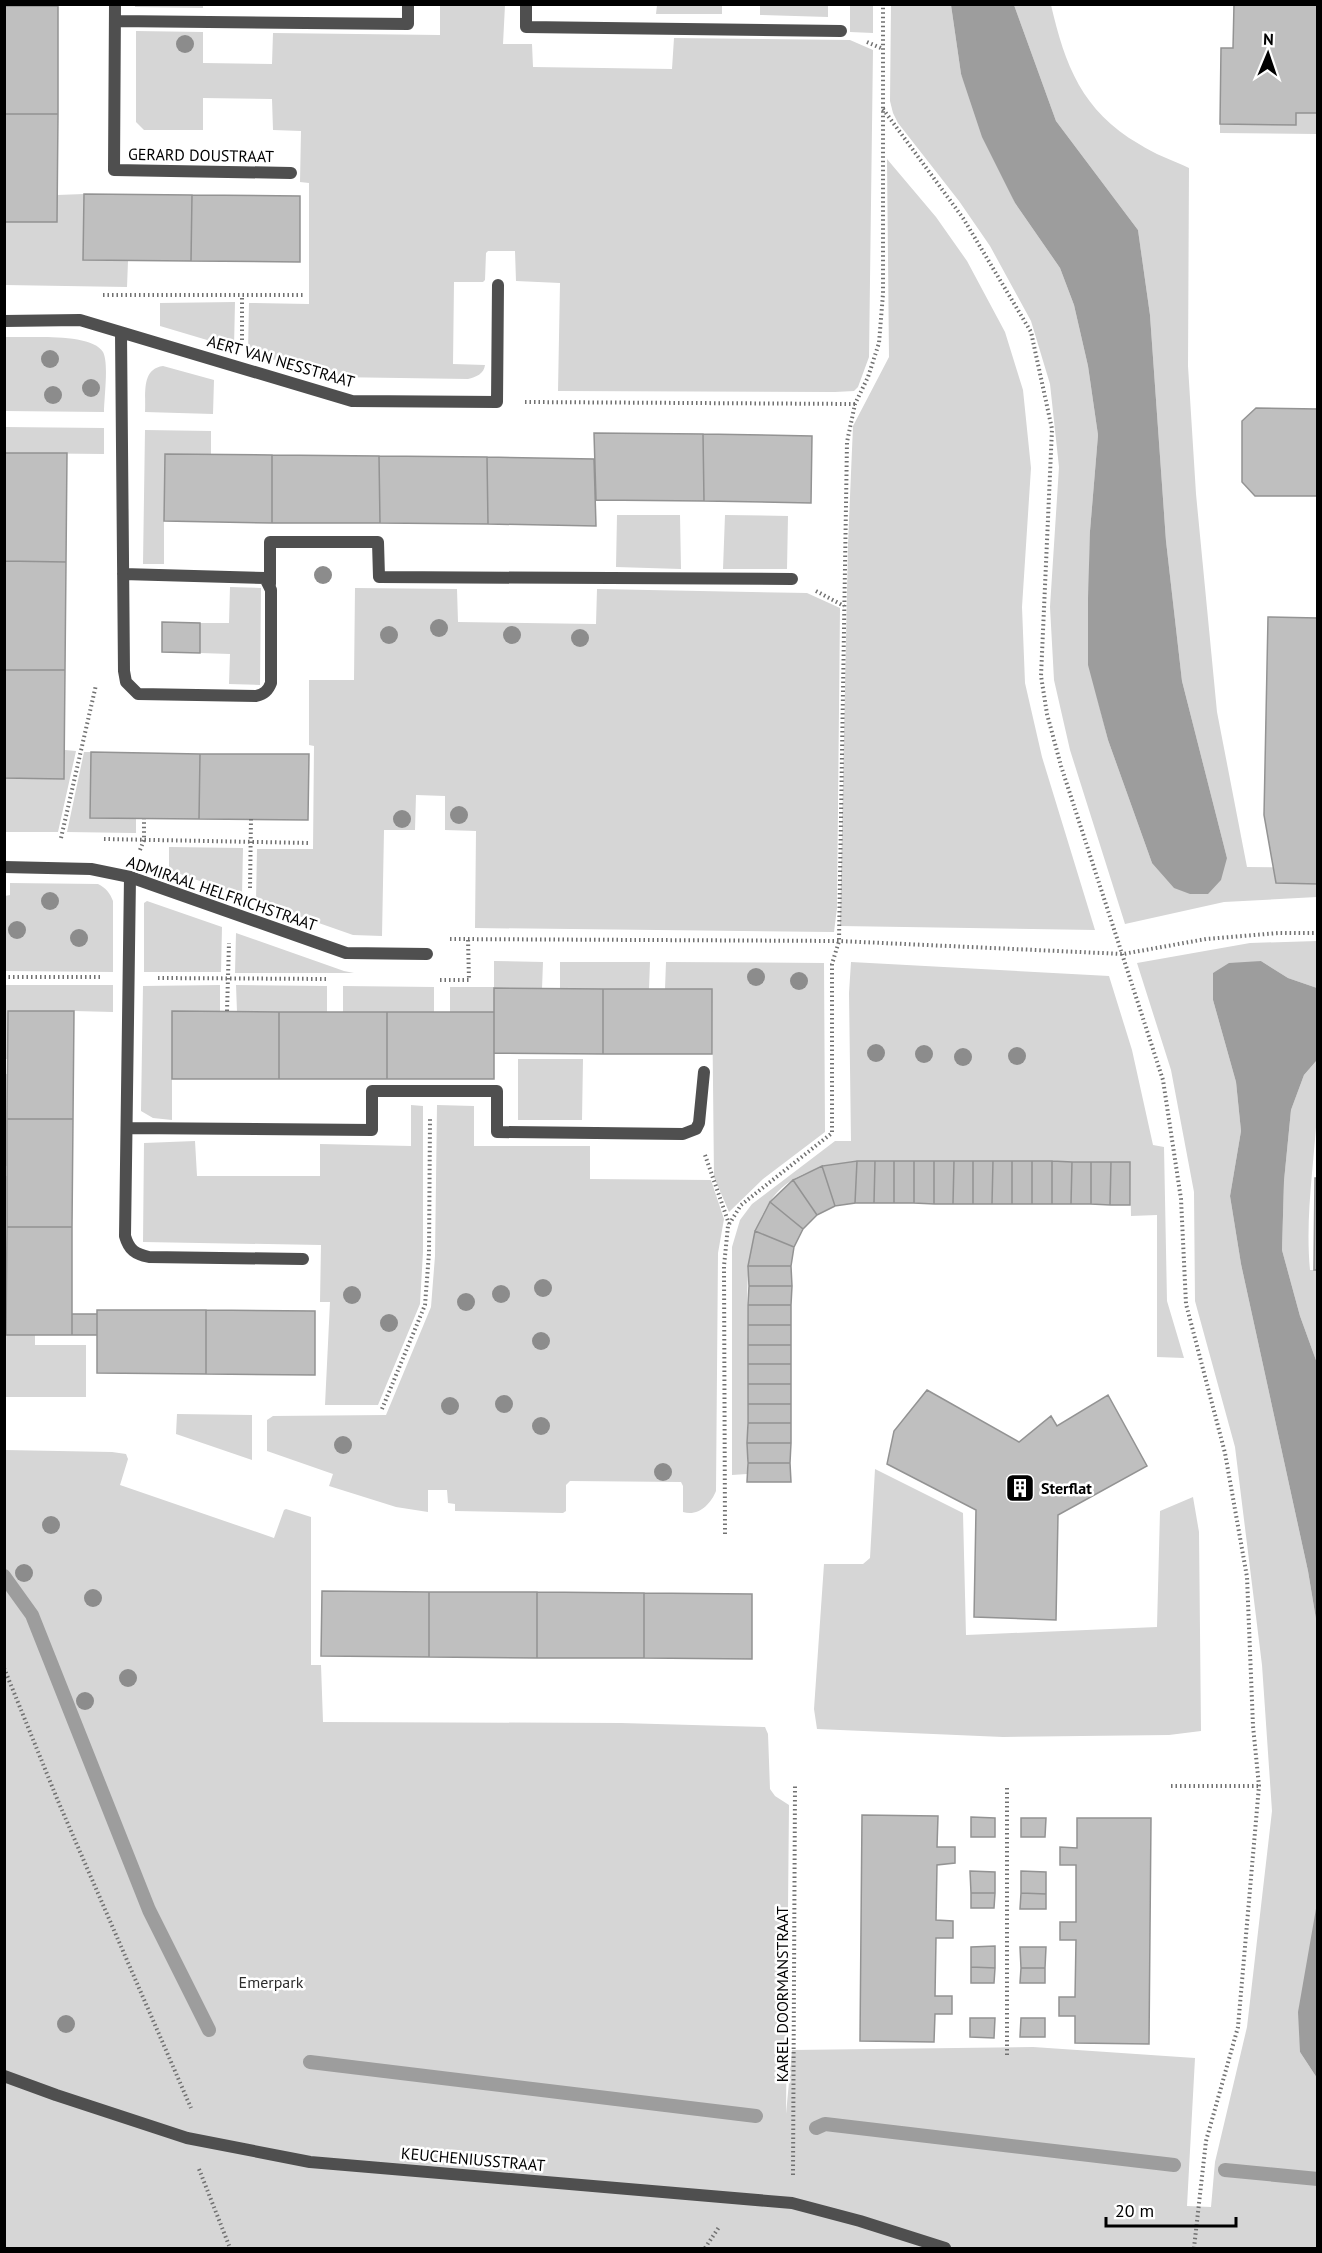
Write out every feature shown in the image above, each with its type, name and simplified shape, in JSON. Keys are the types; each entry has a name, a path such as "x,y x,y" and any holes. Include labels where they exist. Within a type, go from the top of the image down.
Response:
{"street":[{"name":"GERARD DOUSTRAAT","path":"115,4 114,170 291,173"},
{"path":"115,21 408,24 408,4"},
{"path":"526,4 526,27 841,31"},
{"path":"497,402 498,285"},
{"name":"AERT VAN NESSTRAAT","path":"4,321 80,320 352,401 497,402"},
{"path":"121,333 124,676 133,691 138,694 256,696 269,690 271,683 270,542 378,542 379,577 792,579"},
{"path":"123,574 261,577 270,585"},
{"name":"ADMIRAAL HELFRICHSTRAAT","path":"4,867 91,869 130,877 346,953 427,954"},
{"path":"130,877 125,1236 133,1252 149,1257 303,1259"},
{"path":"127,1128 372,1130 372,1092 497,1091 497,1132 683,1134 696,1129 699,1123 704,1072"},
{"name":"KEUCHENIUSSTRAAT","path":"4,2076 187,2138 310,2162 792,2203 860,2221 912,2244 945,2248"}],"path":[{"path":"726,1534 724,1266 729,1224 741,1205 832,1133 832,964 839,941 847,442 855,404 868,377 879,343 883,294 883,4"},
{"path":"883,109 963,218 1030,332 1052,429 1041,676 1047,714 1061,766 1163,1080 1181,1199 1186,1304 1225,1453 1246,1576 1252,1726 1259,1786 1238,2027 1206,2141 1194,2248"},
{"path":"97,295 303,295"},
{"path":"241,368 242,295"},
{"path":"497,402 855,404"},
{"path":"72,839 61,839 96,685 124,676"},
{"path":"144,819 144,827"},
{"path":"250,919 251,819"},
{"path":"96,839 309,843"},
{"path":"227,1011 230,912"},
{"path":"427,954 444,939 468,939 839,941 1123,954 1206,939 1278,933 1317,933"},
{"path":"434,980 469,980 468,939"},
{"path":"4,977 331,979"},
{"path":"382,1409 425,1305 429,1252 430,1091"},
{"path":"696,1129 729,1224"},
{"path":"4,1668 57,1801 206,2142"},
{"name":"KAREL DOORMANSTRAAT","path":"792,2203 795,1785"},
{"path":"1172,1786 1259,1786"},
{"path":"1007,1788 1007,2055"},
{"path":"187,2138 230,2248"}],"green space":[{"path":"440,4 505,5 503,44 532,44 533,67 672,69 674,38 850,40 873,50 869,357 858,387 854,391 835,392 558,391 560,283 516,281 515,251 488,251 483,282 454,282 453,364 485,365 481,373 474,377 468,379 333,377 248,352 249,303 309,304 309,183 300,182 301,131 273,130 272,99 203,98 203,130 144,130 136,122 136,31 203,32 203,63 272,64 273,33 440,35"},
{"path":"135,5 203,5 203,8 135,7"},
{"path":"657,5 722,5 722,14 656,14"},
{"path":"760,5 828,5 828,17 760,15"},
{"path":"850,5 873,5 873,33 850,32"},
{"path":"891,5 951,5 961,74 1015,203 1060,268 1074,305 1088,366 1098,435 1090,531 1089,665 1108,740 1152,863 1227,858 1182,681 1166,541 1150,315 1138,230 1056,121 1014,5 1051,5 1070,67 1079,85 1103,117 1139,144 1189,168 1188,366 1196,494 1217,712 1247,867 1317,868 1317,897 1224,902 1125,924 1070,750 1054,680 1050,607 1059,467 1050,384 1031,321 990,246 959,201 898,123 893,113 890,101"},
{"path":"1296,113 1317,113 1317,134 1220,133 1220,124"},
{"path":"887,159 936,217 967,261 1005,332 1023,390 1031,468 1022,607 1025,683 1042,757 1095,930 840,926 848,544 853,426 889,357"},
{"path":"84,194 83,260 128,261 127,287 5,285 5,222 57,195"},
{"path":"235,302 234,348 160,326 160,303"},
{"path":"5,337 58,337 86,341 96,346 103,352 106,364 104,412 5,411"},
{"path":"163,366 214,380 213,414 145,412 145,390 148,377 156,368"},
{"path":"5,427 104,428 104,454 5,453"},
{"path":"145,430 211,431 211,455 164,521 164,564 143,564"},
{"path":"617,515 680,515 681,569 616,567"},
{"path":"725,515 788,516 787,569 723,569"},
{"path":"230,587 261,588 260,685 229,684 230,654 200,653 200,623 229,623"},
{"path":"355,588 457,589 458,622 596,624 597,589 807,593 840,608 837,908 834,932 475,928 476,831 445,830 445,796 416,795 415,830 384,830 382,936 353,935 256,901 257,849 313,849 314,746 309,745 309,680 354,680"},
{"path":"65,750 76,751 58,832 5,832 5,778 64,779"},
{"path":"84,752 91,752 91,818 136,818 136,833 67,832"},
{"path":"169,847 243,848 242,896 169,870"},
{"path":"10,883 98,884 105,889 113,901 113,972 5,971 5,896 10,895"},
{"path":"147,901 222,927 221,972 144,972 144,903"},
{"path":"236,933 344,971 354,973 235,973"},
{"name":"Emerpark","path":"1317,941 1317,988 1288,978 1261,961 1213,973 1213,1000 1236,1082 1241,1131 1230,1196 1241,1264 1308,1571 1316,1619 1318,1647 1317,1903 1300,2052 1317,2078 1317,2248 5,2248 5,1450 126,1454 128,1459 120,1485 274,1538 284,1510 311,1517 311,1665 321,1665 323,1722 621,1723 765,1727 768,1734 770,1789 775,1796 789,1805 786,2114 792,2050 1033,2047 1195,2058 1187,2206 1211,2207 1215,2162 1247,2027 1272,1811 1262,1665 1235,1447 1195,1301 1194,1192 1171,1070 1137,963 1250,943"},
{"path":"494,961 543,962 542,989 494,989 494,1012 450,1012 450,987 494,987"},
{"path":"560,962 650,962 649,989 560,989"},
{"path":"666,962 824,963 825,1132 763,1179 729,1212 714,1177 712,989 665,989"},
{"path":"851,962 1109,976 1132,1050 1153,1145 1164,1147 1167,1301 1184,1358 1157,1357 1157,1215 1131,1216 1130,1162 857,1161 820,1168 796,1178 777,1193 760,1220 754,1238 747,1294 747,1474 732,1475 732,1247 740,1220 752,1204 835,1141 851,1141 849,993"},
{"path":"5,985 113,985 113,1012 74,1011 5,1059"},
{"path":"220,985 220,1011 172,1011 172,1120 153,1118 141,1111 143,986"},
{"path":"236,985 327,986 327,1012 237,1012"},
{"path":"343,986 434,987 434,1012 343,1012"},
{"path":"518,1059 583,1059 582,1120 518,1120"},
{"path":"1317,1060 1318,1106 1310,1191 1309,1250 1310,1270 1317,1270 1317,1363 1300,1316 1282,1250 1284,1181 1291,1110 1304,1075"},
{"path":"5,1074 8,1074 7,1166 5,1166"},
{"path":"411,1105 423,1106 423,1252 420,1304 378,1405 325,1405 330,1302 320,1302 321,1245 143,1242 144,1143 195,1141 197,1176 320,1176 320,1144 411,1146"},
{"path":"437,1105 474,1106 474,1146 590,1146 590,1179 711,1180 724,1219 718,1253 716,1491 711,1500 699,1511 683,1512 681,1482 570,1481 566,1485 566,1511 563,1513 455,1511 455,1504 448,1503 447,1490 428,1490 428,1512 396,1507 329,1486 333,1474 267,1451 267,1420 273,1416 386,1415 431,1307 435,1256"},
{"path":"4,1176 7,1176 6,1271 5,1271"},
{"path":"4,1286 6,1286 6,1335 35,1335 35,1345 86,1345 86,1397 5,1397"},
{"path":"177,1414 252,1415 252,1460 176,1434"},
{"path":"875,1469 963,1513 966,1635 1157,1627 1160,1511 1193,1497 1199,1532 1201,1731 1169,1735 1003,1737 817,1729 814,1709 824,1564 863,1564 870,1558"}],"shaded area":[{"path":"951,5 1014,5 1056,121 1138,230 1150,315 1166,541 1182,681 1227,858 1221,880 1208,894 1190,894 1174,888 1152,863 1108,740 1088,665 1090,531 1098,435 1088,366 1074,305 1060,268 1015,203 982,137 961,74"},
{"path":"1261,961 1288,978 1317,988 1317,1060 1304,1075 1291,1110 1284,1181 1282,1250 1300,1316 1317,1363 1317,1647 1316,1619 1308,1571 1241,1264 1230,1196 1241,1131 1236,1082 1213,1000 1213,973 1229,963"},
{"path":"1317,1903 1318,2078 1300,2052 1298,2012"}],"building":[{"path":"4,4 58,4 58,6 4,6"},
{"path":"1234,4 1318,4 1318,113 1296,113 1296,125 1220,124 1221,48 1233,48"},
{"path":"4,6 58,6 58,114 4,114"},
{"path":"4,114 58,114 57,222 4,222"},
{"path":"84,194 192,195 191,261 83,260"},
{"path":"192,195 300,196 300,262 191,261"},
{"path":"1256,408 1318,409 1318,496 1255,496 1242,482 1242,421"},
{"path":"594,433 703,434 704,501 596,500"},
{"path":"703,434 812,436 811,503 704,501"},
{"path":"4,453 67,453 66,562 4,561"},
{"path":"165,454 272,455 272,523 164,521"},
{"path":"272,455 379,456 380,523 272,523"},
{"path":"379,456 487,457 488,524 380,523"},
{"path":"487,457 594,459 596,526 488,524"},
{"path":"4,561 66,562 65,670 4,670"},
{"path":"1268,617 1318,618 1318,884 1276,883 1264,815"},
{"path":"162,622 200,623 200,653 162,652"},
{"path":"4,670 65,670 64,779 4,778"},
{"path":"91,752 200,754 199,819 90,818"},
{"path":"200,754 309,754 308,820 199,819"},
{"path":"494,988 603,989 603,1054 494,1053"},
{"path":"603,989 712,989 712,1054 603,1054"},
{"path":"8,1011 74,1011 73,1119 7,1119"},
{"path":"172,1011 279,1012 279,1079 172,1079"},
{"path":"279,1012 387,1012 387,1079 279,1079"},
{"path":"387,1012 494,1012 494,1079 387,1079"},
{"path":"7,1119 73,1119 72,1227 7,1227"},
{"path":"857,1161 855,1203 835,1206 822,1166"},
{"path":"857,1161 875,1161 874,1203 855,1203"},
{"path":"875,1161 894,1161 894,1203 874,1203"},
{"path":"894,1161 914,1161 914,1203 894,1203"},
{"path":"914,1161 934,1161 934,1204 914,1203"},
{"path":"934,1161 954,1161 953,1204 934,1204"},
{"path":"954,1161 973,1161 973,1204 953,1204"},
{"path":"973,1161 993,1161 992,1204 973,1204"},
{"path":"993,1161 1012,1161 1012,1204 992,1204"},
{"path":"1012,1161 1032,1161 1032,1204 1012,1204"},
{"path":"1032,1161 1052,1161 1052,1204 1032,1204"},
{"path":"1052,1161 1072,1162 1071,1204 1052,1204"},
{"path":"1072,1162 1091,1162 1091,1204 1071,1204"},
{"path":"1091,1162 1111,1162 1110,1205 1091,1204"},
{"path":"1111,1162 1130,1162 1130,1205 1110,1205"},
{"path":"822,1166 835,1206 817,1215 793,1180"},
{"path":"1315,1178 1318,1178 1318,1270 1314,1270"},
{"path":"793,1180 817,1215 803,1229 770,1202"},
{"path":"770,1202 803,1229 794,1247 755,1231"},
{"path":"7,1227 72,1227 72,1335 6,1335"},
{"path":"755,1231 794,1247 791,1266 748,1266"},
{"path":"748,1266 791,1266 792,1286 749,1286"},
{"path":"749,1286 792,1286 791,1305 748,1305"},
{"path":"748,1305 791,1305 791,1325 748,1325"},
{"path":"97,1310 206,1310 206,1374 97,1373"},
{"path":"206,1310 315,1311 315,1375 206,1374"},
{"path":"72,1314 97,1314 97,1335 72,1335"},
{"path":"748,1325 791,1325 791,1345 748,1345"},
{"path":"748,1345 791,1345 791,1364 748,1364"},
{"path":"748,1364 791,1364 791,1384 748,1384"},
{"path":"748,1384 791,1384 791,1404 748,1404"},
{"name":"Sterflat","path":"927,1390 1019,1442 1051,1416 1057,1426 1108,1395 1147,1466 1058,1515 1056,1620 974,1617 976,1510 887,1464 894,1431"},
{"path":"748,1404 791,1404 791,1423 748,1423"},
{"path":"748,1423 791,1423 791,1443 747,1443"},
{"path":"747,1443 791,1443 790,1463 748,1463"},
{"path":"748,1463 790,1463 791,1482 747,1482"},
{"path":"322,1591 429,1592 429,1657 321,1656"},
{"path":"429,1592 537,1592 537,1658 429,1657"},
{"path":"537,1592 644,1593 644,1658 537,1658"},
{"path":"644,1593 752,1594 752,1659 644,1658"},
{"path":"862,1815 938,1816 937,1847 955,1847 955,1863 937,1865 936,1920 953,1921 953,1938 936,1938 935,1996 952,1996 952,2014 935,2014 934,2042 860,2041"},
{"path":"971,1817 995,1818 995,1837 971,1837"},
{"path":"1021,1818 1046,1818 1045,1837 1021,1837"},
{"path":"1077,1818 1151,1818 1149,2044 1075,2043 1075,2016 1059,2016 1059,1997 1075,1997 1076,1940 1060,1940 1060,1922 1076,1922 1076,1865 1060,1865 1060,1847 1077,1848"},
{"path":"970,1871 995,1872 995,1893 971,1893"},
{"path":"1021,1871 1046,1872 1046,1894 1021,1893"},
{"path":"971,1893 995,1893 994,1908 971,1908"},
{"path":"1021,1893 1046,1894 1046,1909 1020,1909"},
{"path":"995,1946 995,1968 971,1967 971,1947"},
{"path":"1020,1947 1046,1947 1045,1968 1021,1968"},
{"path":"971,1967 995,1968 994,1983 971,1983"},
{"path":"1021,1968 1045,1968 1045,1983 1020,1983"},
{"path":"970,2018 995,2018 994,2038 970,2037"},
{"path":"1021,2018 1045,2018 1045,2037 1020,2037"}],"waterway":[{"path":"4,1576 32,1615 149,1910 209,2030"},
{"path":"310,2062 756,2116"},
{"path":"816,2128 825,2124 1174,2165"},
{"path":"1225,2170 1318,2179"}],"place":[{"name":"Sterflat","path":"1020,1488"}]}
